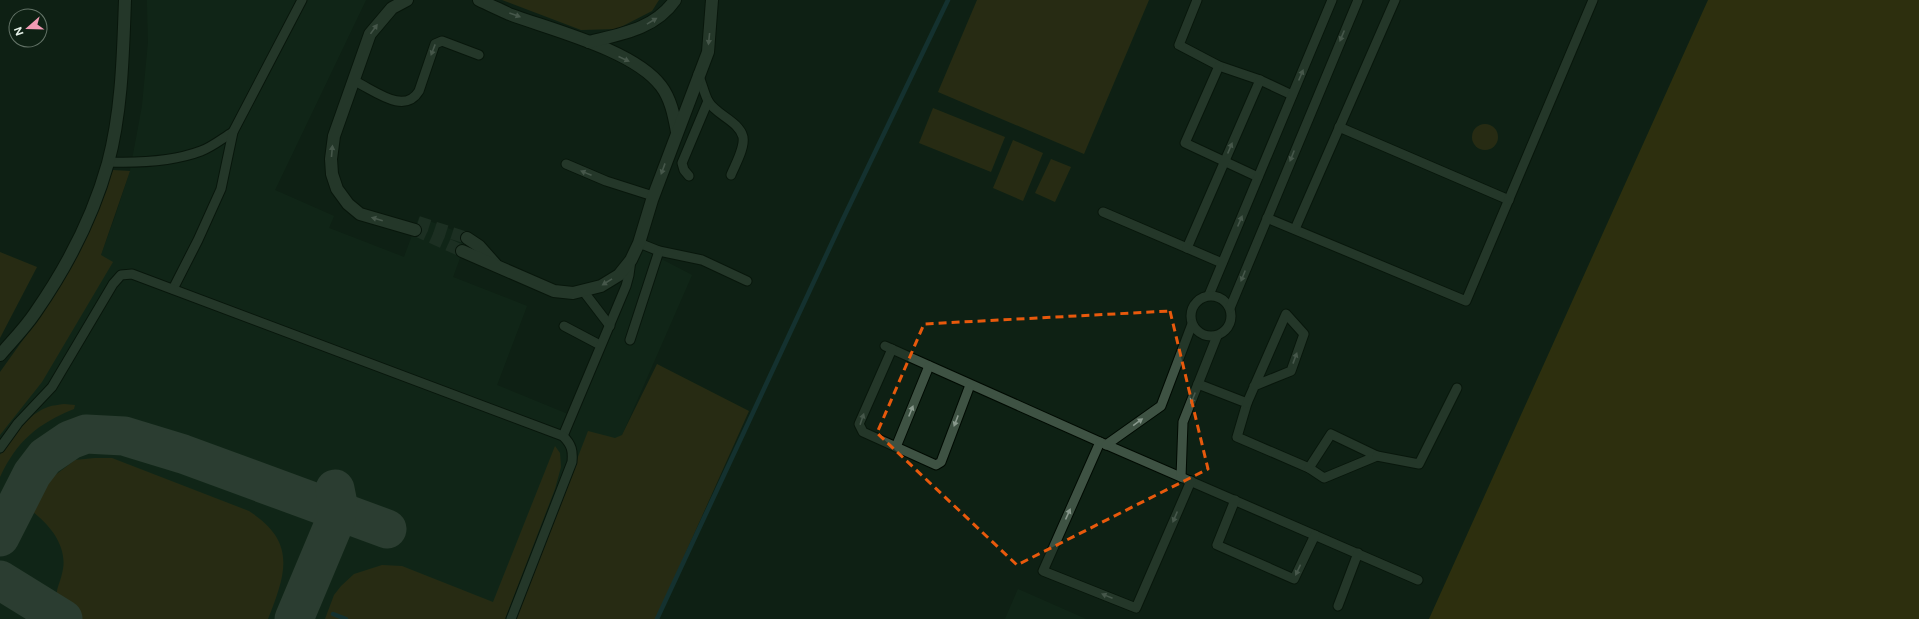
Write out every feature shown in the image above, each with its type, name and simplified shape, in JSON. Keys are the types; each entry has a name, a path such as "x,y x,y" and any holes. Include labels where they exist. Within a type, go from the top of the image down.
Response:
{"street":[{"path":"0,355 34,314 64,269 92,210 108,162 118,105 124,42 125,0"},
{"path":"407,0 392,8 370,34 331,148 332,174 341,194 348,204 360,214 399,225 416,226"},
{"path":"479,0 509,14 589,42 635,64 653,77 662,87 668,98 677,132"},
{"path":"589,42 634,31 643,27 662,15 675,0"},
{"path":"462,252 554,291 565,293 584,292 601,286 619,275 630,260 639,243 653,196 698,74 708,52 712,0"},
{"path":"467,238 479,246 498,268"}],"lane":[{"path":"173,289 198,240 221,189 233,132 302,0"},
{"path":"1197,0 1179,45 1220,66 1260,80 1292,95"},
{"path":"1209,295 1332,0"},
{"path":"1181,477 1183,422 1217,336 1226,329 1231,319 1230,308 1358,0"},
{"path":"1295,229 1394,0"},
{"path":"1267,218 1466,301 1593,0"},
{"path":"354,80 383,96 401,103 407,102 415,97 419,91 435,44 442,41 479,54"},
{"path":"1220,66 1184,144 1258,177"},
{"path":"698,74 708,101 715,109 739,128 743,138 731,176"},
{"path":"1187,248 1260,80"},
{"path":"689,176 684,170 682,163 708,101"},
{"path":"1339,127 1509,200"},
{"path":"108,162 132,162 178,157 202,151 233,132"},
{"path":"566,164 606,181 653,196"},
{"path":"1103,212 1222,264"},
{"path":"639,243 659,252 702,260 747,281"},
{"path":"630,340 659,252"},
{"path":"563,436 600,345 610,326 627,280 630,260"},
{"path":"0,448 18,423 52,387 113,284 121,275 132,274 563,436 569,442 573,450 572,462 511,619"},
{"path":"584,292 610,326"},
{"path":"1191,481 1136,608 1044,571 1103,443 1160,406 1192,324 1191,311 1197,300 1209,295 1221,298 1230,308"},
{"path":"1254,386 1291,370 1304,334 1286,314 1246,403 1238,437 1309,468 1324,478 1377,456"},
{"path":"1192,324 1198,332 1207,336 1217,336"},
{"path":"564,326 600,345"},
{"path":"970,385 941,462 936,465 863,432 859,424 888,348 1418,580"},
{"path":"896,447 929,366"},
{"path":"1198,384 1246,403"},
{"path":"1309,468 1332,434 1377,456 1419,464 1457,388"},
{"path":"1234,500 1217,545 1294,579 1315,535"},
{"path":"1338,606 1358,553"}],"highlighted area":[{"path":"1170,311 1208,469 1017,565 877,433 924,324"}],"shaded area":[{"path":"147,0 366,0 275,190 334,216 329,228 404,257 419,217 468,236 453,277 527,306 497,385 575,417 640,248 692,275 622,435 615,439 526,619 0,619 0,403 101,255 115,217 130,171 142,106 148,43"},
{"path":"502,0 659,0 652,11 617,29 581,30"},
{"path":"977,0 1149,0 1084,154 938,92"},
{"path":"1708,0 1919,0 1919,619 1429,619"},
{"path":"933,108 1005,137 991,172 919,143"},
{"path":"1485,124 1494,128 1498,137 1494,146 1485,150 1476,146 1472,137 1476,128"},
{"path":"1013,140 1043,153 1023,201 993,188"},
{"path":"1051,159 1071,167 1055,202 1035,193"},
{"path":"113,170 130,171 101,255 113,262 42,382 0,435 0,372 40,316 100,203"},
{"path":"0,252 37,267 0,338"},
{"path":"657,364 749,411 656,619 515,619 588,431 615,438 622,435"},
{"path":"64,404 75,405 74,409 49,421 30,435 14,453 0,477 0,455 7,441 13,434 34,414 50,406"},
{"path":"555,446 560,453 561,467 555,489 505,619 325,619 334,595 341,586 354,574 382,565 402,566 493,602"},
{"path":"112,458 249,511 264,523 275,534 281,547 283,559 283,573 268,619 82,619 64,613 57,595 64,560 60,544 51,530 33,512 46,482 75,460"},
{"path":"1018,589 1086,619 1005,619"}],"waterway":[{"path":"657,619 843,219 948,0"},
{"path":"333,614 346,619"}],"taxiway":[{"path":"0,537 32,474 45,457 70,440 86,434 124,436 183,454 387,529"},
{"path":"294,619 336,519 338,504 335,489"},
{"path":"0,580 63,619"}],"tunnel":[{"path":"418,222 467,238"},
{"path":"415,230 462,251"}]}
